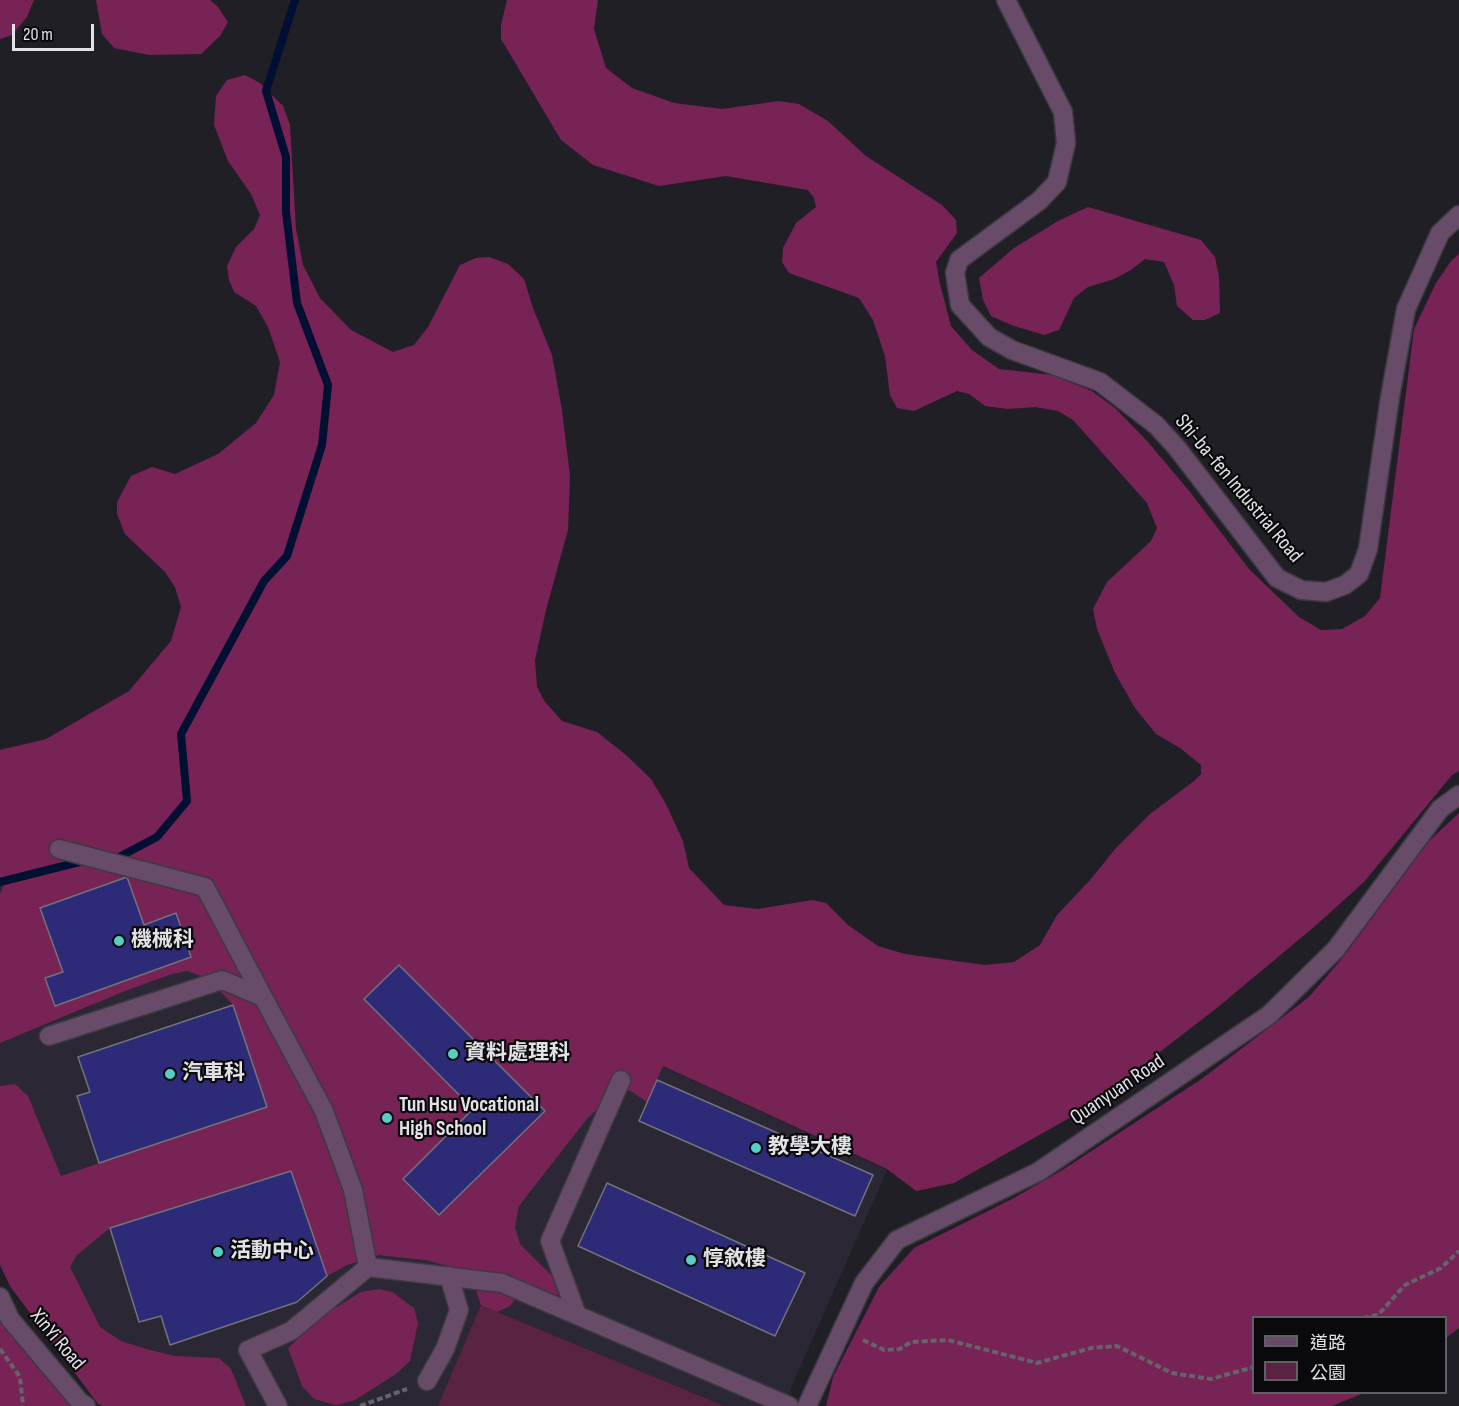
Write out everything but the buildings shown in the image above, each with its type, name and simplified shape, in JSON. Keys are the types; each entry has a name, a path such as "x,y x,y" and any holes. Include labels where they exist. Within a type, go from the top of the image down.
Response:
{"street":[{"name":"Shi-ba-fen Industrial Road","path":"1006,0 1063,112 1066,143 1057,182 1045,195 959,260 955,273 960,305 988,337 1012,350 1100,382 1156,424 1278,578 1301,590 1326,592 1345,585 1359,574 1368,549 1390,397 1406,309 1440,233 1459,215"},
{"name":"Quanyuan Road","path":"807,1406 864,1282 897,1240 1038,1172 1269,1015 1336,948 1440,808 1459,795"},
{"path":"59,849 205,887 324,1111 353,1190 368,1267"},
{"path":"48,1036 222,980 263,997"},
{"path":"577,1316 550,1241 621,1080"},
{"path":"278,1406 248,1350 291,1331 368,1267 502,1283 789,1406"},
{"path":"428,1381 445,1349 459,1310 448,1276"},
{"name":"XinYi Road","path":"0,1297 10,1319 80,1402 86,1406"}],"path":[{"path":"1370,1316 1378,1315 1405,1285 1441,1268 1459,1251"},
{"path":"842,1330 884,1350 900,1349 911,1342 948,1340 1036,1363 1090,1348 1117,1346 1172,1373 1211,1378 1252,1368"},
{"path":"0,1349 20,1377 23,1406"},
{"path":"360,1406 428,1381"}],"shaded area":[{"path":"0,0 34,0 27,17 12,35 0,39"},
{"path":"96,0 210,0 228,22 220,36 201,54 149,55 114,48 102,34"},
{"path":"507,0 598,0 594,29 606,68 632,88 674,103 722,109 779,101 799,104 828,121 866,156 942,205 956,220 957,233 936,262 940,284 951,326 972,350 999,369 1052,375 1092,391 1115,408 1148,442 1190,492 1249,569 1299,617 1321,630 1342,629 1365,616 1380,598 1414,329 1436,283 1451,261 1459,254 1459,771 1452,775 1364,882 1218,1007 1089,1107 954,1183 916,1191 887,1169 663,1066 647,1102 629,1090 601,1105 586,1120 519,1206 515,1227 520,1244 555,1279 559,1291 556,1298 518,1296 510,1306 497,1312 481,1305 471,1275 461,1270 426,1260 379,1255 347,1265 327,1276 291,1171 110,1228 77,1255 70,1267 100,1327 121,1341 150,1350 175,1356 219,1358 231,1369 246,1406 103,1406 98,1404 10,1286 0,1265 0,1086 15,1084 28,1096 61,1176 267,1107 233,1005 201,976 187,971 125,991 0,1043 0,894 6,880 0,877 0,750 46,739 129,691 171,641 181,607 175,587 165,572 125,534 117,514 117,502 131,476 152,467 175,474 218,454 256,423 274,395 280,362 268,327 256,306 234,292 229,280 227,266 236,247 254,229 260,215 251,194 228,161 214,125 216,96 227,80 245,75 260,83 283,106 290,125 296,229 303,265 320,298 351,330 393,352 414,345 428,327 460,265 476,258 489,257 508,264 524,279 552,355 570,476 568,530 535,660 537,687 545,702 562,721 597,732 651,779 666,804 683,841 689,868 724,905 758,909 812,900 826,903 848,925 878,946 905,954 985,965 1014,962 1040,945 1057,915 1116,848 1150,814 1201,774 1201,765 1180,748 1156,734 1135,708 1115,673 1097,629 1093,609 1107,582 1151,541 1157,528 1147,503 1073,420 1058,411 1035,407 1008,409 985,406 969,394 957,391 914,411 897,408 890,395 885,356 873,320 859,298 789,273 782,262 783,248 796,223 816,207 814,198 808,190 726,176 659,186 593,165 561,140 501,39 501,25"},
{"path":"1088,207 1201,240 1215,257 1219,277 1220,313 1205,320 1193,320 1177,306 1174,285 1164,262 1145,259 1114,279 1088,287 1074,298 1059,330 1044,335 991,316 983,300 979,278 1014,248 1058,221"},
{"name":"Tun Hsu Vocational High School","path":"0,779 662,1066 887,1170 783,1406 136,1406 0,1227"},
{"path":"1459,813 1459,1328 1447,1337 1447,1316 1252,1316 1252,1394 1362,1394 1332,1406 826,1406 833,1377 879,1287 914,1248 1012,1199 1064,1169 1203,1078 1309,997 1344,956 1429,841"},
{"path":"379,1289 392,1292 414,1308 418,1323 410,1361 396,1374 355,1400 336,1405 314,1399 302,1386 288,1348 325,1314 361,1292"},
{"path":"0,1298 74,1406 0,1406"}],"green space":[{"path":"481,1305 497,1312 724,1406 438,1406"}],"waterway":[{"path":"121,856 157,837 187,801 181,734 264,581 287,556 322,445 328,385 297,303 286,212 286,157 266,91 295,0"},
{"path":"0,882 87,860"}],"place":[{"name":"機械科","path":"119,941"},
{"name":"資料處理科","path":"453,1054"},
{"name":"汽車科","path":"170,1074"},
{"name":"Tun Hsu Vocational High School","path":"387,1118"},
{"name":"教學大樓","path":"756,1148"},
{"name":"活動中心","path":"218,1252"},
{"name":"惇敘樓","path":"691,1260"}]}
